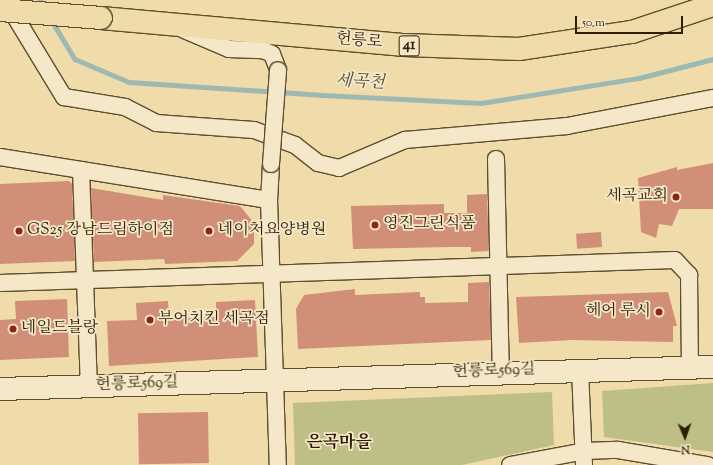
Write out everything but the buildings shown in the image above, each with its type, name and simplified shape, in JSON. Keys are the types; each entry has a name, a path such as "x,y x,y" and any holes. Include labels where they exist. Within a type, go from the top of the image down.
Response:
{"main road":[{"name":"헌릉로","path":"0,10 419,46 519,49 632,32 713,6"}],"street":[{"path":"5,0 64,97 125,107 156,123 254,130 295,145 318,163 339,168 405,140 567,126 713,98"},
{"path":"173,26 229,49 263,50 272,54 278,70 269,200 278,465"},
{"path":"0,157 269,200"},
{"path":"496,159 500,267 501,372"},
{"path":"81,170 88,387"},
{"path":"0,283 675,260 689,275 690,368"},
{"name":"헌릉로569길","path":"0,390 580,369 713,367"},
{"path":"580,369 585,458"},
{"path":"510,465 585,458 618,450 708,465"}],"green space":[{"path":"713,383 713,452 604,437 602,391"},
{"path":"552,392 554,445 462,465 295,465 293,403"}],"waterway":[{"name":"세곡천","path":"40,0 45,7"},
{"name":"세곡천","path":"52,21 75,59 129,82 323,95 481,103 639,78 713,59"}],"place":[{"name":"세곡교회","path":"676,197"},
{"name":"영진그린식품","path":"375,225"},
{"name":"GS25 강남드림하이점","path":"19,231"},
{"name":"네이처요양병원","path":"209,231"},
{"name":"헤어 루시","path":"659,312"},
{"name":"부어치킨 세곡점","path":"150,320"},
{"name":"네일드블랑","path":"13,329"}],"district":[{"name":"은곡마을","path":"339,444"}]}
